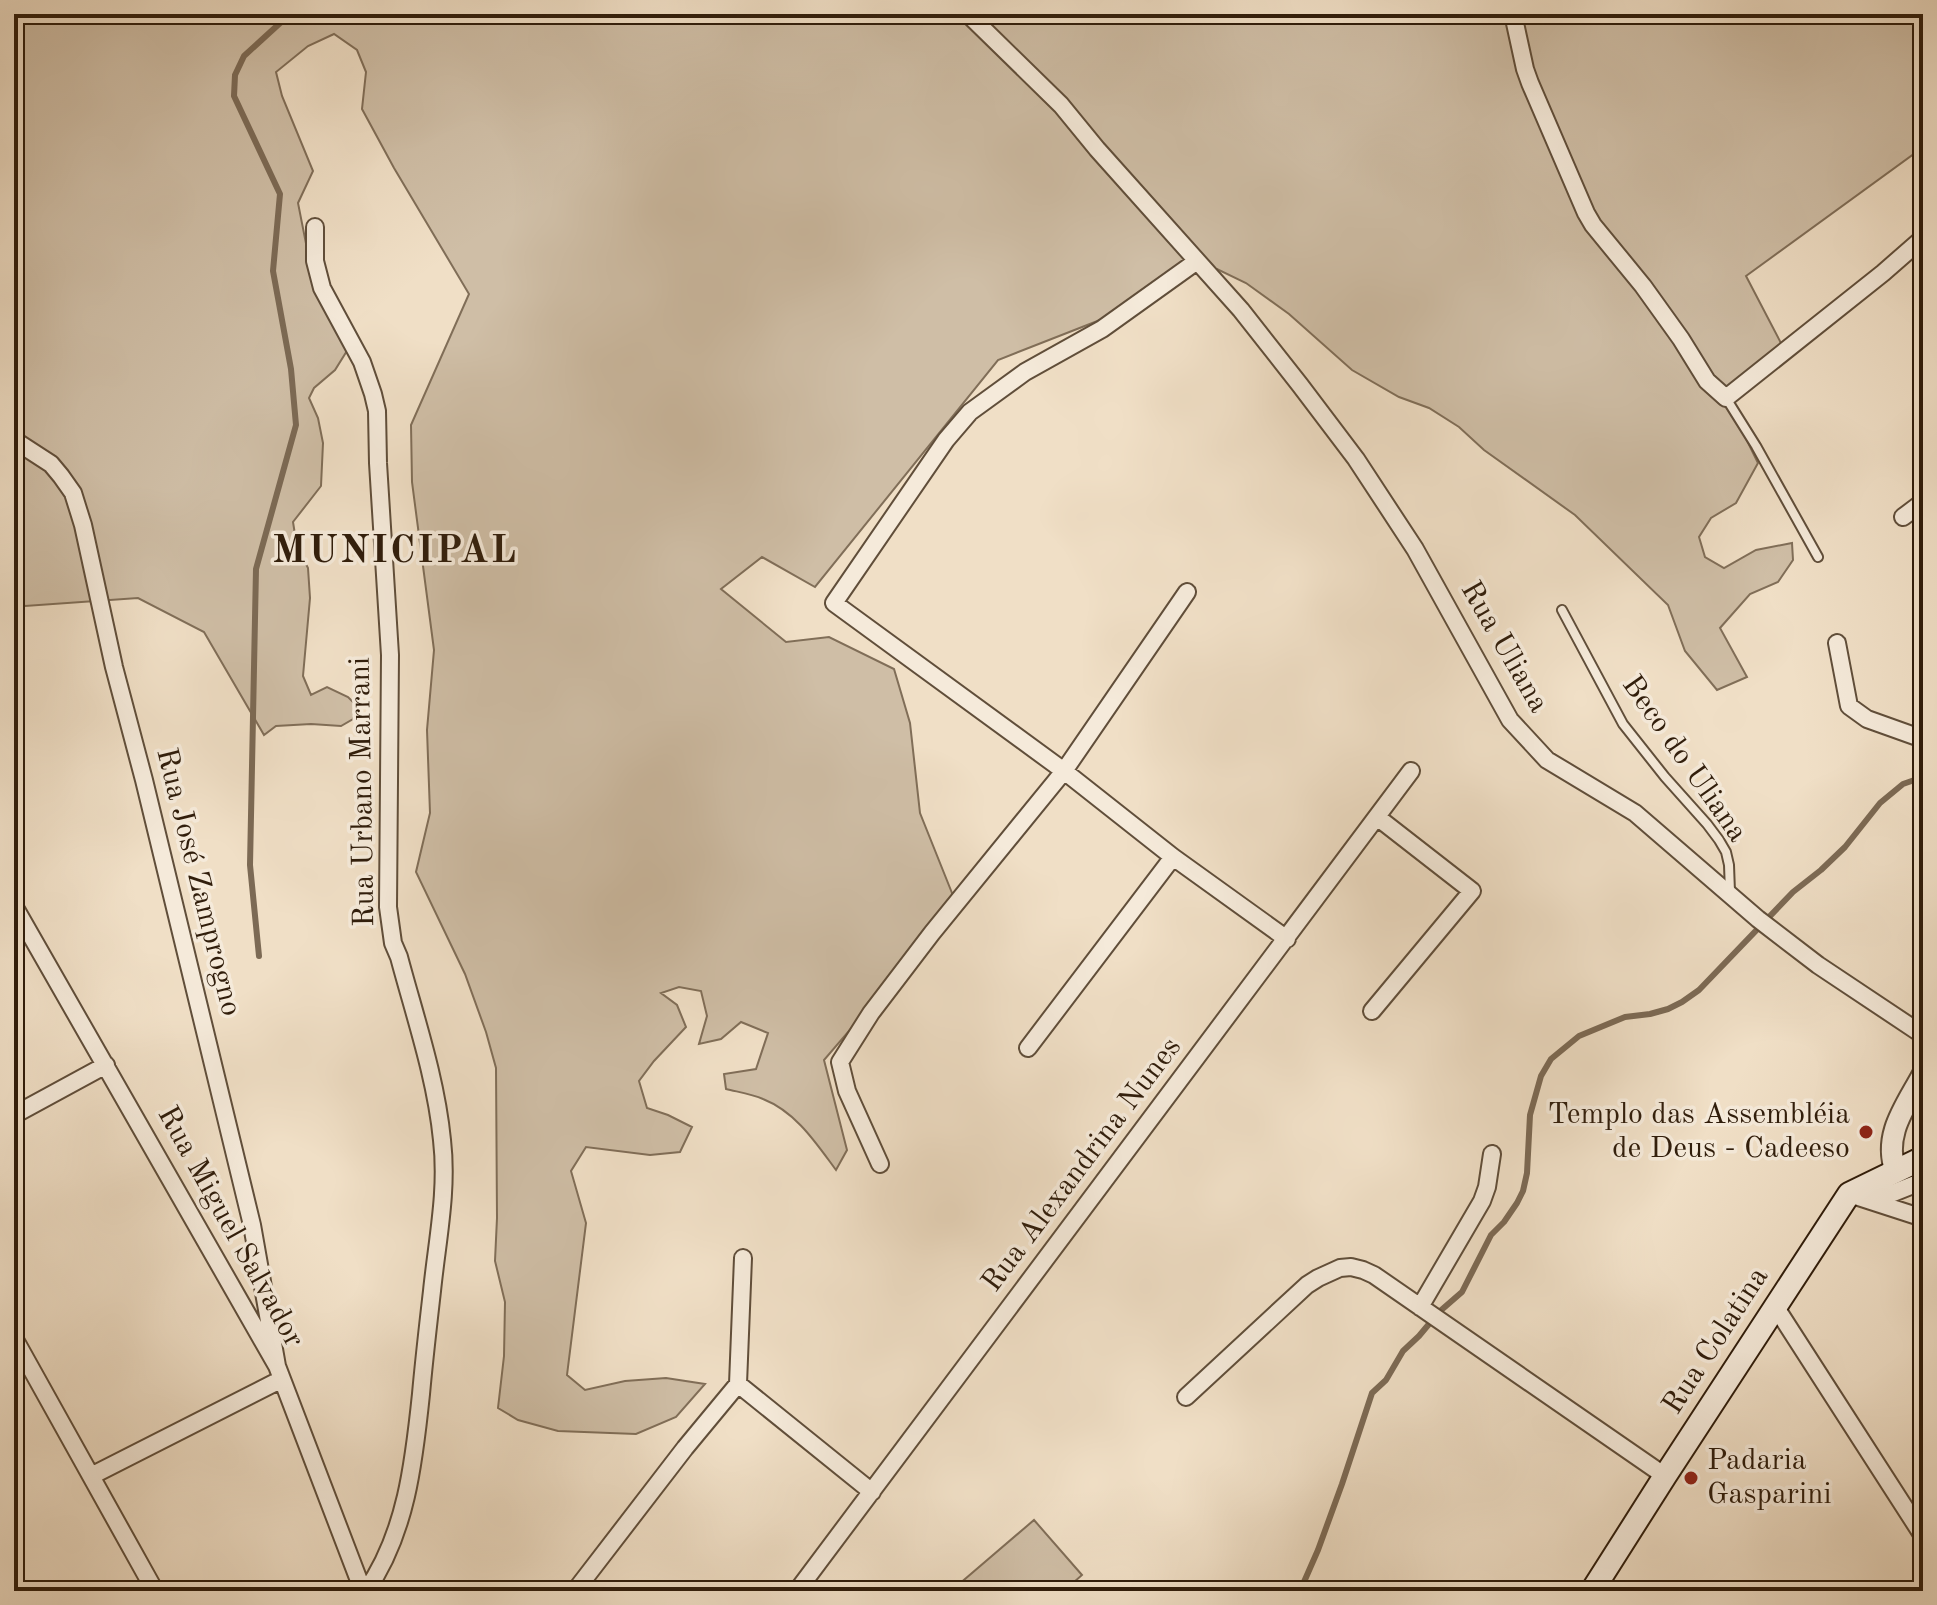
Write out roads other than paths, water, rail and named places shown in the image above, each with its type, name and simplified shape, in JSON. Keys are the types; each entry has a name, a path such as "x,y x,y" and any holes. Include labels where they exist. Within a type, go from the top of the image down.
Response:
{"main road":[{"path":"1849,1194 1923,1158"},
{"name":"Rua Colatina","path":"1592,1591 1849,1194"}],"street":[{"name":"Rua Uliana","path":"968,14 1061,105 1241,310 1356,459 1415,549 1510,720 1527,740 1547,760 1635,813 1775,933 1923,1035"},
{"path":"1513,14 1525,69 1580,202 1593,225 1681,339 1707,381 1726,398 1922,239"},
{"name":"Rua Urbano Marrani","path":"315,227 315,261 322,288 362,362 377,411 390,655 388,907 393,943 434,1087 443,1142 442,1216 416,1435 404,1506 385,1561 364,1591"},
{"path":"1197,261 1102,329 1025,372 970,412 946,440 834,603 1287,939"},
{"name":"Rua José Zamprogno","path":"14,440 51,464 61,476 73,493 83,525 114,667 152,809 252,1225 280,1372"},
{"path":"1903,517 1923,502"},
{"path":"880,1164 847,1091 840,1062 871,1013 932,933 1064,771 1187,592"},
{"path":"1837,643 1849,706 1867,719 1923,739"},
{"name":"Rua Alexandrina Nunes","path":"797,1591 1411,771"},
{"path":"1372,1011 1472,891 1377,817"},
{"path":"1028,1048 1173,857"},
{"name":"Rua Miguel Salvador","path":"14,906 280,1372 364,1591"},
{"path":"14,1115 106,1065"},
{"path":"1896,1172 1890,1158 1893,1132 1923,1074"},
{"path":"1431,1315 1482,1201 1492,1154"},
{"path":"1873,1201 1923,1181"},
{"path":"1849,1194 1923,1218"},
{"path":"575,1591 738,1384 743,1258"},
{"path":"1186,1397 1307,1285 1340,1268 1351,1267 1363,1270 1431,1315 1665,1476"},
{"path":"1775,1306 1923,1536"},
{"path":"14,1338 155,1591"},
{"path":"91,1476 280,1372"},
{"path":"738,1384 872,1492"}],"lane":[{"path":"1726,398 1818,557"},
{"name":"Beco do Uliana","path":"1562,610 1623,724 1719,840 1729,865 1730,897"}],"waterway":[{"path":"259,956 250,865 256,569 296,425 291,369 273,271 280,194 234,96 235,75 244,56 290,14"},
{"path":"1300,1591 1318,1550 1372,1393 1386,1380 1403,1351 1462,1292 1491,1235 1504,1222 1523,1191 1530,1115 1541,1076 1551,1059 1579,1036 1625,1017 1668,1009 1699,990 1793,892 1845,847 1880,803 1903,784 1923,777"}],"place":[{"name":"Templo das Assembléia de Deus - Cadeeso","path":"1866,1132"},
{"name":"Padaria Gasparini","path":"1691,1478"}],"district":[{"name":"MUNICIPAL","path":"395,552"}]}
